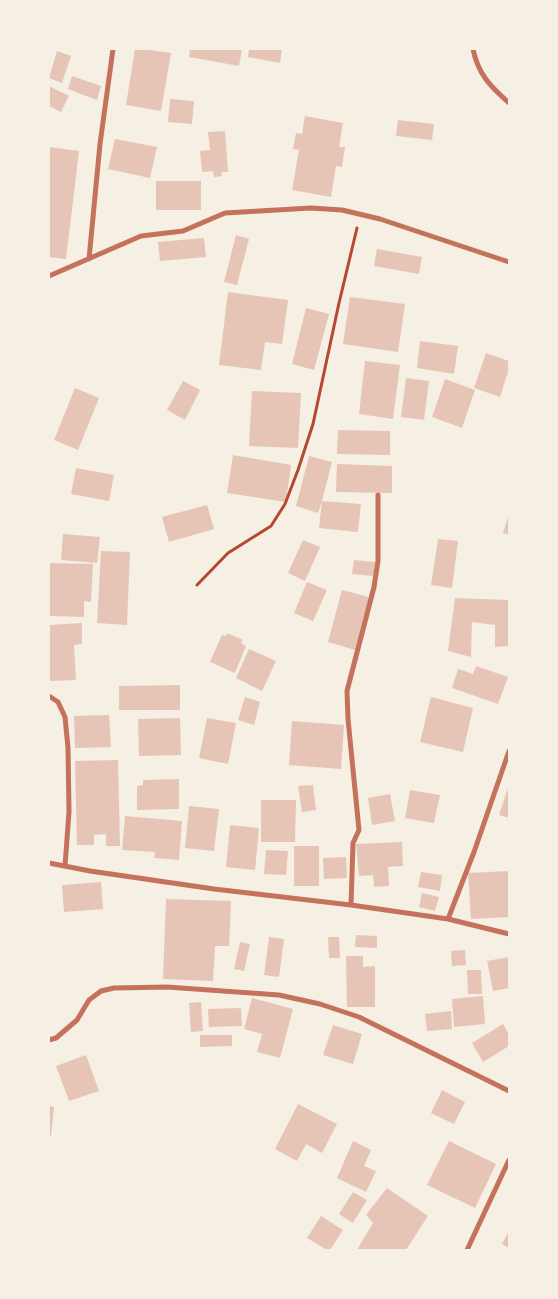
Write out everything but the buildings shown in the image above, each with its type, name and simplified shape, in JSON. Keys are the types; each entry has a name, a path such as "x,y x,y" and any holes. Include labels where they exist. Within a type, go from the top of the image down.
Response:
{"street":[{"path":"89,260 100,144 113,49"},
{"path":"474,49 482,76 494,90 509,102"},
{"path":"49,276 141,236 183,231 225,213 312,208 342,210 380,219 509,262"},
{"path":"351,905 353,843 358,830 348,719 348,691 374,587 378,561 378,495"},
{"path":"49,696 58,702 65,716 68,748 69,812 65,866"},
{"path":"448,919 474,852 509,751"},
{"path":"49,863 214,889 351,905 448,919 509,934"},
{"path":"49,1040 56,1038 77,1020 89,1000 102,991 114,988 167,987 279,995 320,1004 359,1017 509,1091"},
{"path":"467,1250 509,1160"}],"path":[{"path":"197,585 228,553 271,526 286,504 313,424 360,215"}]}
